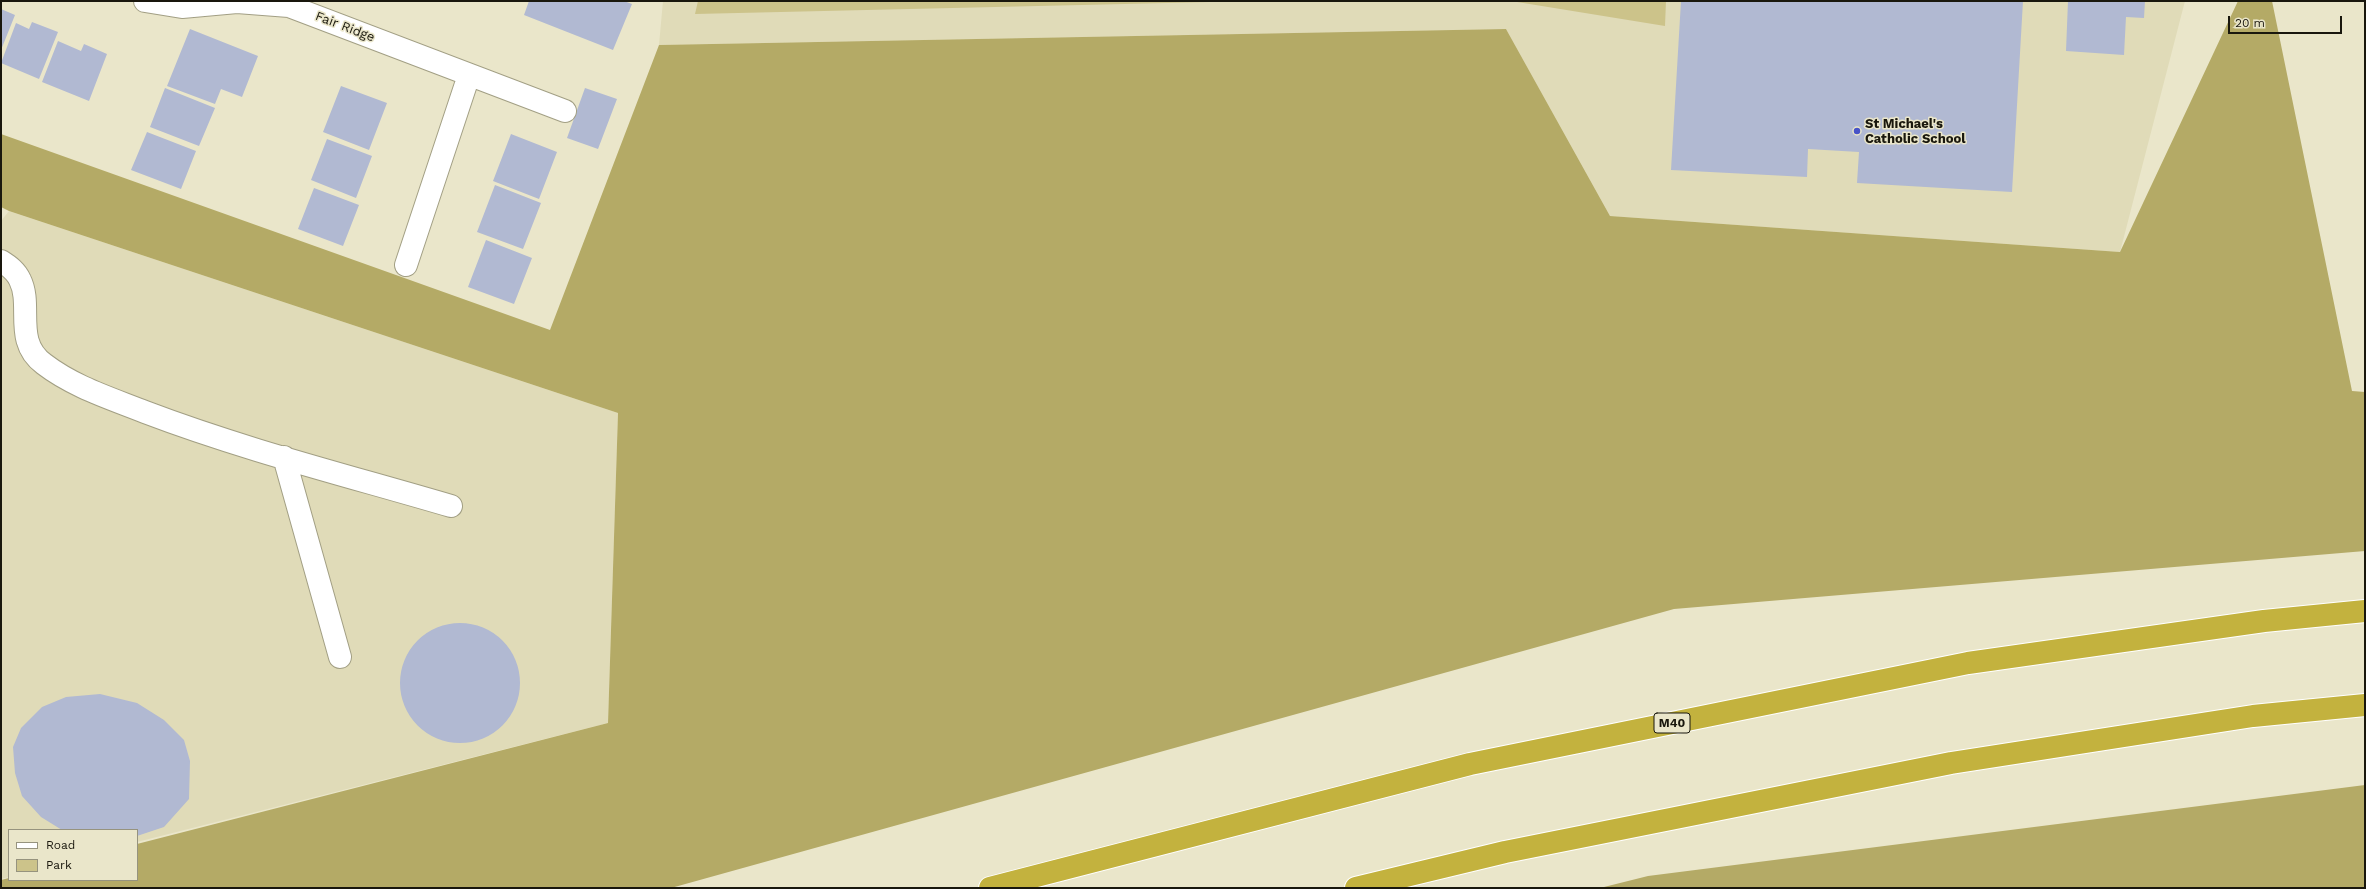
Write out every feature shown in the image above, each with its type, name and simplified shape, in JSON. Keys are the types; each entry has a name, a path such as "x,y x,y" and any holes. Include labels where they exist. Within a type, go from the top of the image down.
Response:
{"highway":[{"name":"M40","path":"990,888 1470,764 1968,663 2264,621 2365,611"},
{"path":"1356,888 1505,852 1951,763 2253,716 2365,705"}],"street":[{"name":"Fair Ridge","path":"145,1 182,7 237,2 289,6 565,112"},
{"path":"406,265 469,75"},
{"path":"1,261 11,267 20,280 25,330 31,347 42,363 58,374 87,389 199,432 451,506"},
{"path":"284,457 340,657"}],"shaded area":[{"name":"St Michael's Catholic School","path":"663,1 2185,1 2120,252 1610,216 1506,29 659,45"},
{"path":"2238,1 2272,1 2352,391 2365,392 2365,551 1674,609 671,888 1,888 1,880 8,878 8,881 138,881 138,844 608,723 618,413 9,211 1,207 1,134 550,330 659,45 1506,29 1610,216 2120,252"},
{"path":"9,211 618,413 608,723 138,842 138,829 8,829 8,877 1,879 1,221"},
{"path":"2365,785 2365,888 1600,888 1648,876"}],"green space":[{"path":"698,1 1253,1 695,14"},
{"path":"1511,1 1666,1 1665,26"}],"building":[{"path":"529,1 624,1 632,4 613,50 524,15"},
{"path":"1681,1 2023,1 2012,192 1857,183 1859,152 1808,149 1807,177 1671,170"},
{"path":"2068,1 2145,1 2144,18 2126,17 2124,55 2066,51"},
{"path":"1,9 15,15 1,50"},
{"path":"32,22 58,32 39,79 1,63 16,23 29,29"},
{"path":"190,29 258,56 242,97 221,89 215,104 167,86"},
{"path":"58,41 81,51 84,44 107,54 89,101 42,82"},
{"path":"341,86 387,103 369,150 323,132"},
{"path":"165,88 215,108 199,146 150,127"},
{"path":"585,88 617,99 598,149 567,138"},
{"path":"147,132 196,151 181,189 131,170"},
{"path":"511,134 557,152 539,199 493,181"},
{"path":"327,139 372,156 356,198 311,180"},
{"path":"495,185 541,203 523,249 477,232"},
{"path":"314,188 359,205 343,246 298,229"},
{"path":"486,240 532,258 514,304 468,287"},
{"path":"460,623 472,624 483,628 493,633 502,641 510,650 515,660 519,671 519,695 515,706 510,716 502,725 493,733 483,738 472,742 460,743 448,742 437,738 427,733 418,725 410,716 405,706 401,695 400,683 401,671 405,660 410,650 418,641 427,633 437,628 448,624"},
{"path":"100,694 137,703 164,720 184,740 190,761 189,799 164,827 138,836 138,829 60,829 41,817 22,796 15,773 13,747 21,728 42,707 66,697"}],"place":[{"name":"St Michael's Catholic School","path":"1857,131"}]}
